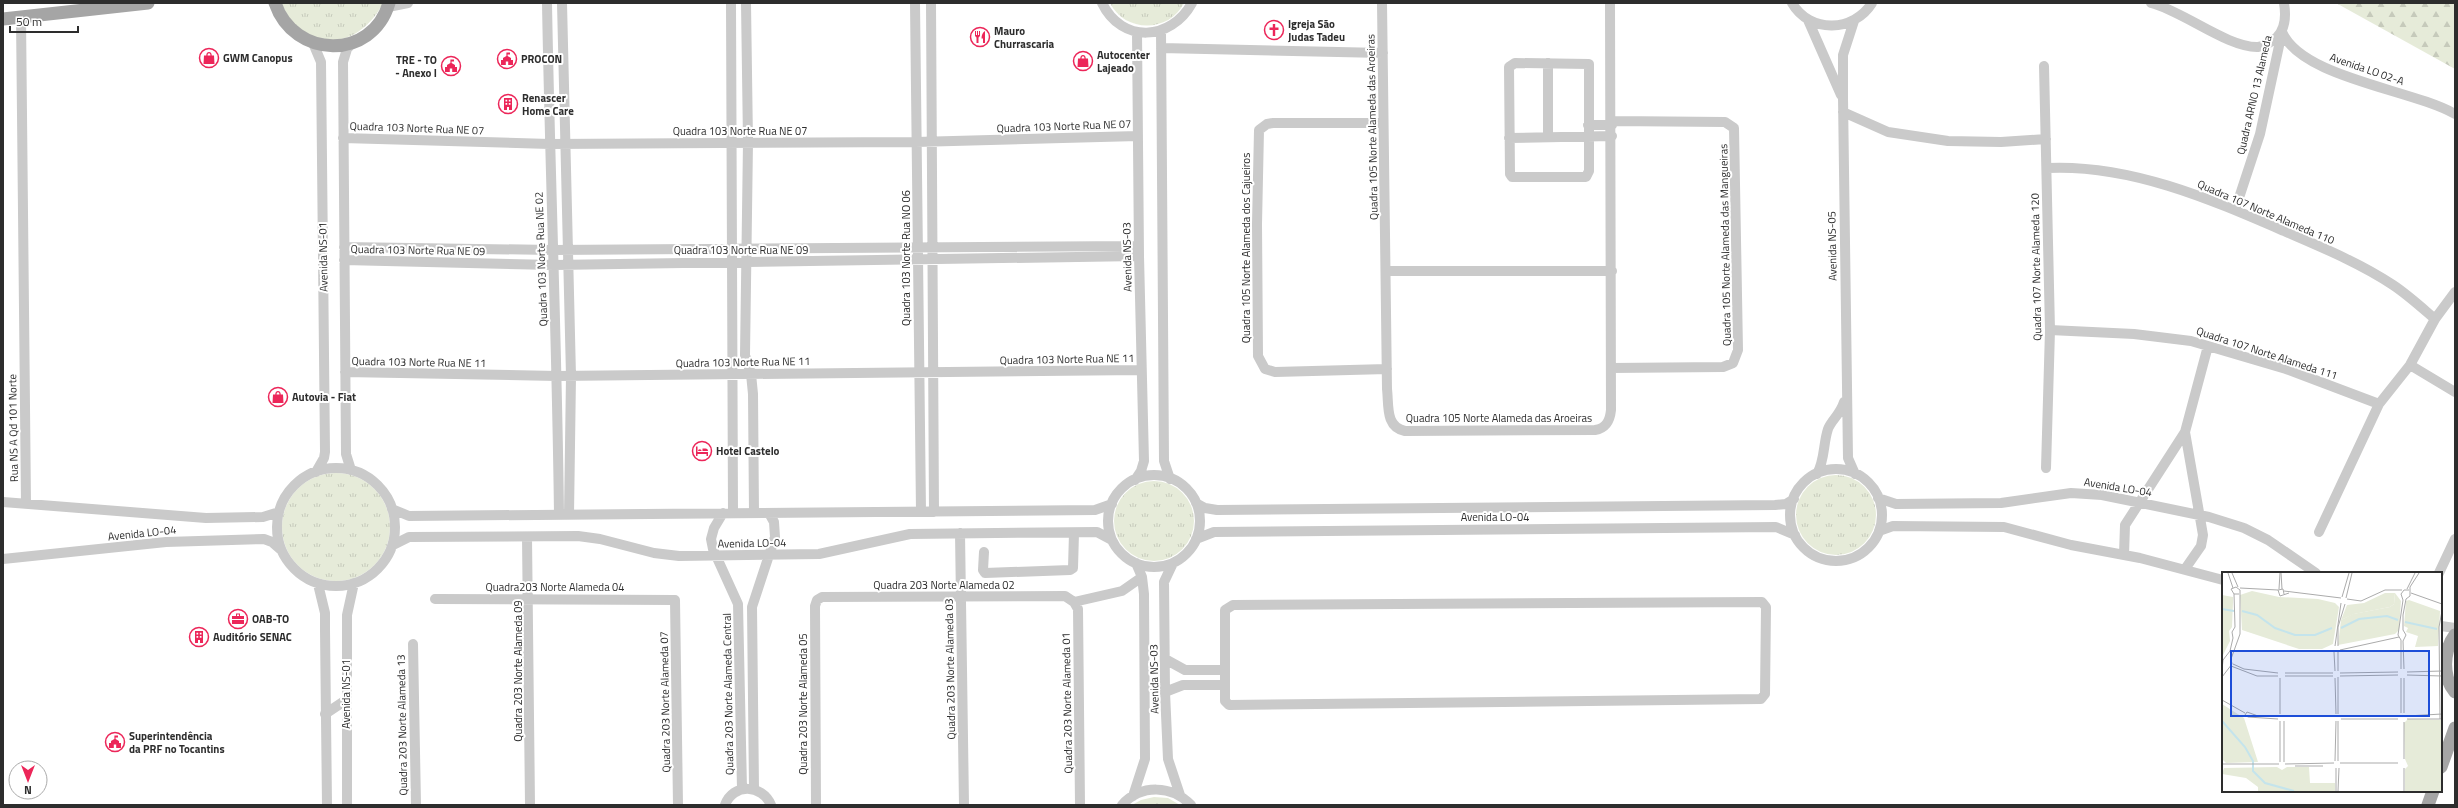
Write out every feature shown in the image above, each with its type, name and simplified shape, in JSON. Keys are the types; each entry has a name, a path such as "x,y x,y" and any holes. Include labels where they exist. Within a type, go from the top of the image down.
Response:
{"main road":[{"path":"39,15 52,3"},
{"path":"3,18 148,3"},
{"path":"274,4 290,29 313,43 334,46 353,42 374,29 388,5"},
{"path":"2455,635 2443,661 2450,684 2455,692"},
{"path":"2442,764 2455,728"},
{"path":"2428,805 2433,792"}],"street":[{"path":"388,5 408,3"},
{"name":"Quadra 103 Norte Rua NE 02","path":"547,3 552,250 554,265 557,376 559,515"},
{"path":"562,3 571,376 569,515"},
{"path":"728,514 733,374 731,3"},
{"path":"746,3 748,142 745,249 745,355 751,374 754,513"},
{"name":"Quadra 103 Norte Rua NO 06","path":"915,3 918,373 921,512"},
{"path":"931,3 931,261 934,512"},
{"path":"1101,3 1117,23 1137,32 1161,31 1178,22 1192,3"},
{"name":"Quadra 105 Norte Alameda das Aroeiras","path":"1381,4 1387,369 1391,423 1399,430 1413,431 1600,429 1605,426 1610,416 1612,368 1612,127 1610,3"},
{"path":"1792,3 1796,10 1808,20 1823,26 1839,26 1854,21 1867,12 1872,3"},
{"path":"2151,3 2193,20 2236,42 2258,47 2270,44 2282,32"},
{"name":"Quadra ARNO 13 Alameda","path":"2235,210 2260,134 2286,15 2284,3"},
{"name":"Rua NS A Qd 101 Norte","path":"22,17 26,504"},
{"path":"1808,20 1843,98"},
{"name":"Avenida NS-05","path":"1854,21 1843,55 1843,112 1848,458 1855,474"},
{"path":"1161,31 1164,461 1170,479"},
{"name":"Avenida NS-03","path":"1135,480 1151,476 1170,479 1185,488 1196,503 1200,523 1196,539 1186,554 1173,563 1156,567 1136,563 1123,554 1112,540 1108,522 1112,504 1121,490 1135,480 1141,471 1144,461 1138,246 1137,32"},
{"name":"Avenida LO 02-A","path":"2282,32 2292,49 2315,64 2428,102 2455,114"},
{"name":"Avenida NS-01","path":"351,470 346,454 343,62 347,49 353,42"},
{"name":"Avenida NS-01","path":"313,43 321,62 325,436 324,458 316,472"},
{"path":"1161,48 1383,53"},
{"path":"1515,63 1589,64 1588,130 1589,171 1586,177 1512,177 1509,168 1509,67 1515,63"},
{"path":"1548,63 1548,136"},
{"name":"Quadra 107 Norte Alameda 120","path":"2044,66 2050,330 2046,468"},
{"path":"1843,112 1888,132 1948,141 2001,142 2046,139"},
{"name":"Quadra 105 Norte Alameda das Mangueiras","path":"1612,127 1725,122 1734,128 1738,350 1733,363 1723,366 1612,368"},
{"name":"Quadra 105 Norte Alameda dos Cajueiros","path":"1383,123 1273,123 1267,124 1259,130 1256,224 1258,356 1265,369 1276,372 1387,369"},
{"path":"1509,138 1548,136 1612,127"},
{"name":"Quadra 103 Norte Rua NE 07","path":"343,138 566,144 932,142 1138,136"},
{"name":"Quadra 107 Norte Alameda 110","path":"2047,168 2069,167 2146,180 2198,195 2346,259 2392,285 2436,318"},
{"name":"Quadra 103 Norte Rua NE 09","path":"344,247 567,250 1138,246"},
{"name":"Quadra 103 Norte Rua NE 09","path":"344,260 554,265 931,261 1139,256"},
{"path":"1386,271 1612,271"},
{"path":"2319,532 2379,404 2410,365 2436,318 2455,292"},
{"name":"Quadra 107 Norte Alameda 111","path":"2050,330 2159,336 2191,341 2286,369 2379,404"},
{"path":"2124,555 2125,525 2138,501 2185,432 2208,346"},
{"path":"2410,365 2455,392"},
{"name":"Quadra 103 Norte Rua NE 11","path":"345,372 571,376 1141,370"},
{"name":"Avenida NS-05","path":"1817,474 1823,460 1828,430 1839,415 1846,394"},
{"path":"2185,432 2202,540 2199,550 2185,569"},
{"path":"333,468 351,470 366,476 379,486 392,509 395,525 393,545 379,568 367,578 354,584 338,586 318,584 295,571 280,549 276,530 278,512 292,487 316,472 333,468"},
{"path":"1834,470 1855,474 1869,484 1878,498 1882,513 1880,531 1874,542 1864,552 1852,558 1840,561 1825,560 1814,555 1802,546 1795,535 1790,518 1794,498 1805,482 1817,474 1834,470"},
{"name":"Avenida LO-04","path":"1878,498 1896,504 1989,504 2085,493 2138,501 2199,515 2234,525 2261,536 2315,572"},
{"name":"Avenida LO-04","path":"1196,503 1205,508 1217,510 1752,506 1781,505 1794,498"},
{"name":"Avenida LO-04","path":"3,502 206,518 263,517 278,512"},
{"path":"392,509 409,516 728,514 1095,510 1112,504"},
{"path":"769,513 774,522 775,532 770,555 752,607 754,789 763,794 771,805"},
{"name":"Quadra 203 Norte Alameda Central","path":"728,514 714,528 711,538 716,555 738,604 742,789"},
{"path":"1880,531 1893,526 1997,526 2080,547 2185,569 2222,580"},
{"name":"Avenida LO-04","path":"1196,539 1214,532 1776,527 1795,535"},
{"name":"Avenida LO-04","path":"393,545 409,537 591,537 659,554 770,555 819,554 900,535 1097,532 1112,540"},
{"name":"Quadra 203 Norte Alameda 03","path":"960,533 964,805"},
{"path":"984,552 983,570 985,573 1070,570 1073,568 1075,562 1074,533"},
{"name":"Quadra 203 Norte Alameda 09","path":"527,537 529,599 530,805"},
{"path":"2439,572 2455,538"},
{"name":"Avenida LO-04","path":"3,559 205,540 264,539 272,542 280,549"},
{"name":"Avenida NS-03","path":"1133,796 1145,759 1142,577 1136,563"},
{"name":"Avenida NS-03","path":"1173,563 1164,582 1168,759 1180,795"},
{"path":"1074,602 1122,591 1142,577"},
{"name":"Avenida NS-01","path":"318,584 325,618 327,805"},
{"name":"Avenida NS-01","path":"347,805 347,615 354,584"},
{"name":"Quadra 203 Norte Alameda 02","path":"815,602 822,597 1065,596 1074,602"},
{"name":"Quadra203 Norte Alameda 04","path":"436,600 675,600"},
{"name":"Quadra 203 Norte Alameda 07","path":"675,600 678,805"},
{"name":"Quadra 203 Norte Alameda 05","path":"815,602 816,805"},
{"name":"Quadra 203 Norte Alameda 01","path":"1074,602 1078,609 1080,805"},
{"path":"1762,602 1766,607 1765,694 1761,699 1230,705 1225,701 1225,686 1225,610 1233,605 1762,602"},
{"path":"2442,626 2455,628"},
{"name":"Quadra 203 Norte Alameda 13","path":"413,644 416,805"},
{"path":"1165,659 1185,670 1225,670"},
{"path":"1166,692 1183,686 1225,686"},
{"path":"325,714 346,700"},
{"name":"Quadra 203 Norte Alameda Central","path":"725,805 731,795 742,789 754,789"},
{"name":"Avenida NS-03","path":"1122,805 1133,796 1154,789 1166,790 1180,795 1191,805"}],"green space":[{"path":"281,3 383,3 370,22 361,30 351,36 330,40 319,38 297,27 290,20"},
{"path":"1110,3 1184,3 1177,13 1168,20 1147,26 1126,20 1117,13"},
{"path":"2336,3 2455,3 2455,69"},
{"path":"336,473 357,477 374,489 386,506 390,527 386,548 374,565 357,577 336,581 315,577 298,565 286,548 282,527 286,506 298,489 315,477"},
{"path":"1836,475 1851,478 1864,487 1873,500 1876,515 1873,530 1864,543 1851,552 1836,555 1821,552 1808,543 1799,530 1796,515 1799,500 1808,487 1821,478"},
{"path":"1154,481 1169,484 1182,493 1191,506 1194,521 1191,536 1182,549 1169,558 1154,561 1139,558 1126,549 1117,536 1114,521 1117,506 1126,493 1139,484"},
{"path":"1154,797 1168,798 1180,805 1132,805 1141,800"}],"place":[{"name":"Igreja São Judas Tadeu","path":"1274,30"},
{"name":"Mauro Churrascaria","path":"980,37"},
{"name":"GWM Canopus","path":"209,58"},
{"name":"PROCON","path":"507,59"},
{"name":"Autocenter Lajeado","path":"1083,61"},
{"name":"TRE - TO - Anexo I","path":"451,66"},
{"name":"Renascer Home Care","path":"508,104"},
{"name":"Autovia - Fiat","path":"278,397"},
{"name":"Hotel Castelo","path":"702,451"},
{"name":"OAB-TO","path":"238,619"},
{"name":"Auditório SENAC","path":"199,637"},
{"name":"Superintendência da PRF no Tocantins","path":"115,742"}]}
